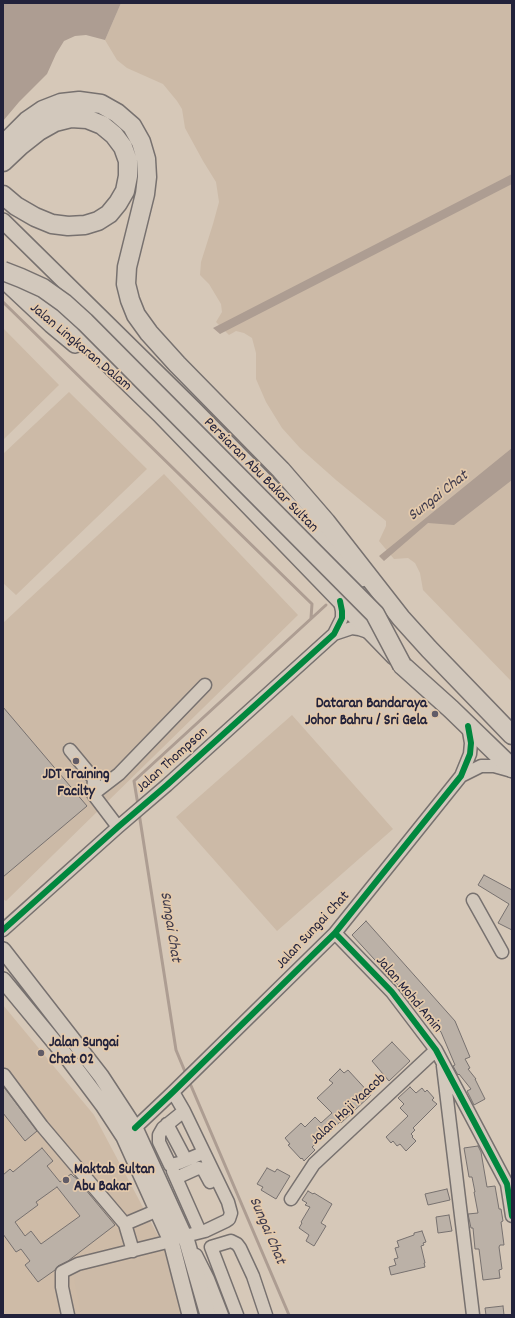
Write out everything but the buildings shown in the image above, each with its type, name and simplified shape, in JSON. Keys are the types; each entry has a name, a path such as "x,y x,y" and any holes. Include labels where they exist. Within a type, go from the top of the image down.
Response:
{"highway":[{"path":"3,145 27,121 43,110 61,103 79,101 101,104 118,113 132,126 141,142 146,159 147,176 145,194 127,267 126,284 136,315 148,333 281,470 326,522 401,618"},
{"path":"3,162 39,131 55,122 71,118 87,119 102,125 114,135 123,147 128,161 128,176 125,191 118,203 109,214 98,221 85,225 68,226 52,224 34,217 16,206 3,195"},
{"path":"3,271 43,288 64,303 85,322 375,614 402,666"},
{"name":"Persiaran Abu Bakar Sultan","path":"401,618 512,735"},
{"name":"Persiaran Abu Bakar Sultan","path":"402,666 444,703 512,770"}],"main road":[{"name":"Persiaran Abu Bakar Sultan","path":"3,221 187,402 401,618"},
{"name":"Persiaran Abu Bakar Sultan","path":"3,262 159,414 402,666"},
{"name":"Jalan Lingkaran Dalam","path":"3,280 51,325 159,414"},
{"path":"3,950 101,1076 135,1128 186,1239 208,1315"},
{"path":"4,985 65,1055 103,1105 124,1137 171,1241 190,1315"}],"street":[{"name":"Jalan Thompson","path":"3,930 121,824 167,785 334,634 342,618 340,601"},
{"name":"Jalan Thompson","path":"334,634 352,628 371,633"},
{"path":"93,794 119,774 205,685"},
{"name":"Jalan Sungai Chat","path":"135,1128 335,933 461,776 470,754 471,743 468,726"},
{"path":"70,750 94,779 93,794 121,824"},
{"name":"Jalan Sungai Chat","path":"461,776 481,766 494,766 512,770"},
{"path":"473,900 502,952"},
{"name":"Jalan Mohd Amin","path":"335,933 392,992 439,1055 509,1184 512,1216"},
{"path":"439,1055 473,1315"},
{"name":"Jalan Haji Yaacob","path":"291,1200 314,1164 439,1055"},
{"path":"4,1075 42,1126 125,1224 133,1251"},
{"path":"173,1092 184,1111 228,1202 231,1213 229,1219 226,1221 186,1239 208,1279 222,1315"},
{"path":"184,1111 167,1124 159,1135 159,1142 200,1232"},
{"path":"167,1124 186,1160"},
{"path":"170,1164 179,1163 203,1153"},
{"path":"176,1178 198,1168 203,1169 226,1211 226,1221"},
{"path":"125,1224 158,1210"},
{"path":"68,1315 62,1287 62,1272 78,1264 171,1241"},
{"path":"237,1315 211,1247 231,1241 237,1244 240,1248 253,1276 266,1315"}],"shaded area":[{"path":"3,3 121,3 105,40 86,35 75,36 64,41 47,74 19,102 3,121"},
{"path":"121,3 512,3 512,682 423,590 420,573 415,563 408,558 394,559 379,541 386,526 386,521 300,448 282,428 266,402 256,379 256,353 252,338 244,333 236,331 229,335 216,322 222,312 221,304 209,284 200,275 201,262 219,202 216,182 185,128 182,109 177,101 163,84 127,68 117,60 105,40"},
{"path":"512,174 512,184 220,334 213,328"},
{"path":"3,328 59,385 3,440"},
{"path":"69,392 147,469 16,595 3,583 3,454"},
{"path":"512,448 512,480 454,525 428,523 384,561 379,556"},
{"name":"JDT Training Facilty","path":"164,474 298,615 6,901 3,899 3,623"},
{"path":"292,715 393,829 277,931 176,817"},
{"name":"Maktab Sultan Abu Bakar","path":"3,1005 94,1115 163,1245 180,1292 185,1315 3,1315"},
{"path":"166,1253 179,1315 81,1315 73,1273"}],"waterway":[{"path":"3,302 312,604 311,618"},
{"name":"Sungai Chat","path":"138,805 134,781 326,605"},
{"name":"Sungai Chat","path":"139,813 176,1050 186,1074"},
{"name":"Sungai Chat","path":"189,1081 289,1315"}],"cycle path":[{"path":"3,930 167,785 334,634 342,618 340,601"},
{"path":"135,1128 335,933 461,776 470,754 471,743 468,726"},
{"path":"335,933 392,992 436,1050 507,1184 512,1216"}],"place":[{"name":"Dataran Bandaraya Johor Bahru / Sri Gela","path":"435,714"},
{"name":"JDT Training Facilty","path":"76,761"},
{"name":"Jalan Sungai Chat 02","path":"41,1053"},
{"name":"Maktab Sultan Abu Bakar","path":"66,1180"}]}
